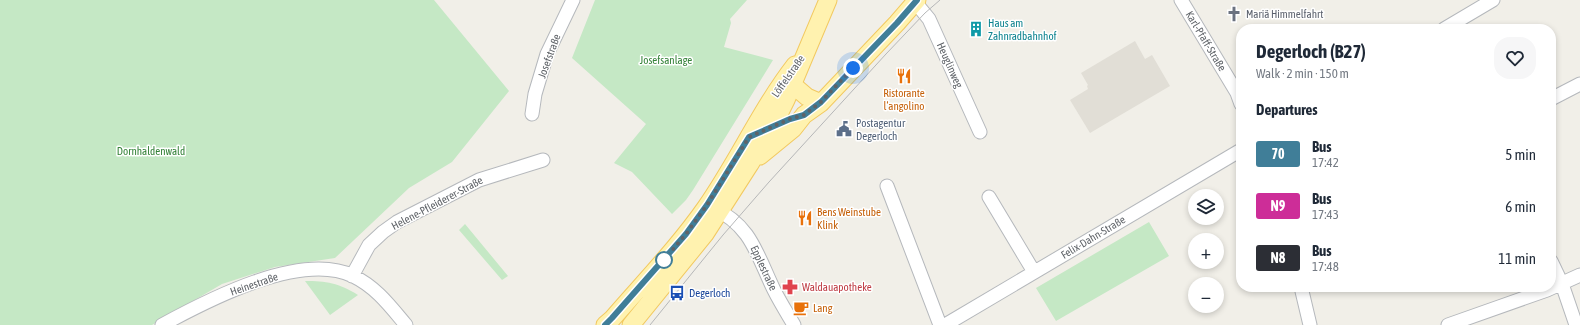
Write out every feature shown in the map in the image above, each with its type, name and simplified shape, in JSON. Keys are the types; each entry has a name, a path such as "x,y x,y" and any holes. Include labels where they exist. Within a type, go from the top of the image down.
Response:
{"main road":[{"path":"806,50 828,0"},
{"path":"750,164 793,129 804,115 821,102 897,23 916,1"},
{"name":"Löffelstraße","path":"605,325 686,234 714,208 750,164 773,126 794,84 806,50"},
{"name":"Löffelstraße","path":"631,325 705,234 714,208 749,137 780,84 806,50"},
{"path":"794,84 807,97 821,102"},
{"path":"749,137 773,126 804,115"}],"street":[{"name":"Josefstraße","path":"532,114 535,94 547,54 573,0"},
{"name":"Karl-Pfaff-Straße","path":"1181,0 1236,91"},
{"path":"1452,24 1493,0"},
{"name":"Heuglinweg","path":"916,1 930,19 980,132"},
{"path":"1556,96 1580,84"},
{"name":"Felix-Dahn-Straße","path":"945,325 1236,153"},
{"name":"Helene-Pfleiderer-Straße","path":"352,276 369,245 397,222 479,180 543,160"},
{"path":"886,186 940,325"},
{"path":"989,197 1034,272"},
{"name":"Epplestraße","path":"714,208 735,221 753,243 774,290 794,325"},
{"name":"Heinestraße","path":"162,325 196,306 224,294 282,274 306,269 332,270 352,276 377,291 406,325"},
{"path":"1556,271 1562,284 1576,325"},
{"path":"1556,286 1580,275"},
{"path":"1302,292 1310,325"},
{"path":"1448,325 1540,292"}],"shaded area":[{"path":"1135,41 1145,59 1152,55 1170,86 1090,133 1070,100 1088,89 1088,85 1081,73"}],"green space":[{"name":"Dornhaldenwald","path":"0,0 434,0 509,91 452,162 409,188 335,258 275,267 222,284 152,325 0,325"},
{"name":"Josefsanlage","path":"595,0 747,0 730,19 731,23 724,47 773,60 693,190 686,200 672,214 632,172 614,163 646,124 572,58"},
{"path":"1149,222 1169,256 1056,321 1036,288"},
{"path":"465,224 508,276 502,280 459,230"},
{"path":"305,281 332,284 345,288 358,295 330,315"}],"tram line":[{"path":"650,325 723,235 769,182 886,54 925,13 940,0"}],"bus line":[{"name":"70","path":"605,325 686,234 707,205 749,137 790,119 804,115 821,102 917,0"}],"place":[{"name":"Mariä Himmelfahrt","path":"1234,14"},
{"name":"Haus am Zahnradbahnhof","path":"976,29"},
{"name":"Ristorante l‘angolino","path":"904,76"},
{"name":"Postagentur Degerloch","path":"844,129"},
{"name":"Bens Weinstube Klink","path":"805,218"},
{"name":"Waldauapotheke","path":"790,287"},
{"name":"Degerloch","path":"677,293"},
{"name":"Lang","path":"801,308"}],"route":[{"path":"664,260 686,234 707,205 749,137 790,119 804,115 821,102 853,68"}]}
